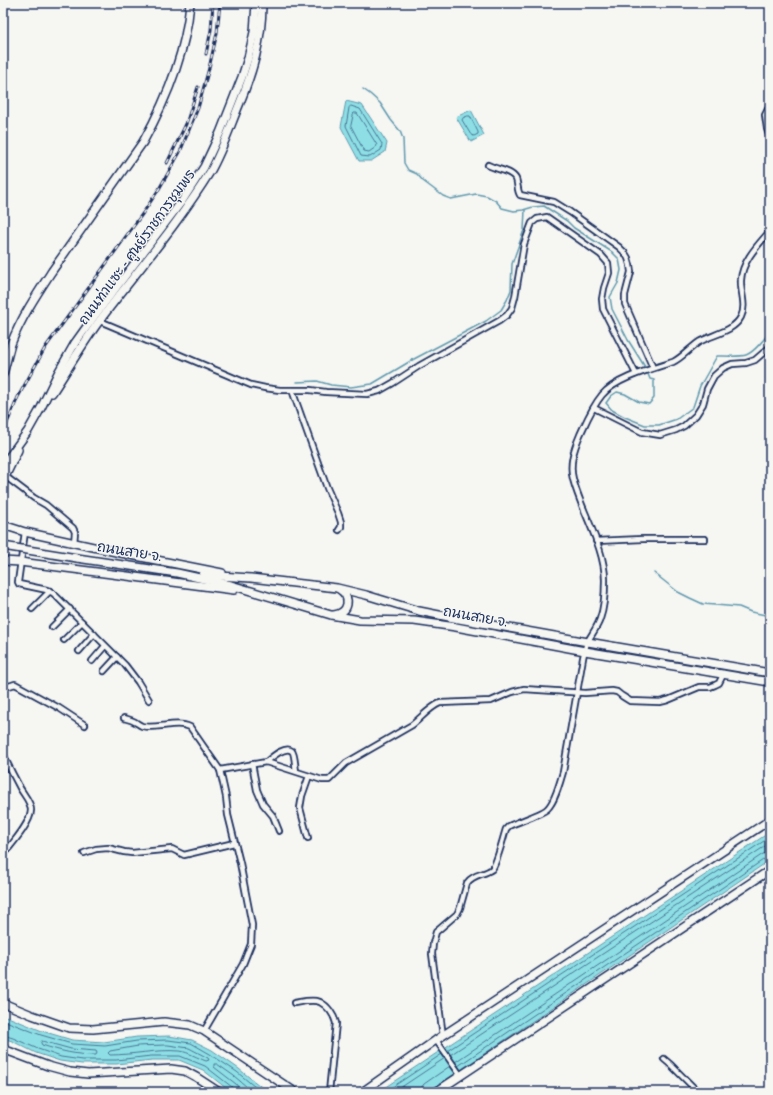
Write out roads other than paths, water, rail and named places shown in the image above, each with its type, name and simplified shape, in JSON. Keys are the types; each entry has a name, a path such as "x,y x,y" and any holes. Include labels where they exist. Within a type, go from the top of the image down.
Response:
{"main road":[{"path":"3,374 15,335 40,290 143,142 154,123 174,78 182,52 190,14 190,3"},
{"name":"ถนนท่าแซะ - ศูนย์ราชการชุมพร","path":"96,319 182,201 204,167 220,133 250,54 254,32 256,3"},
{"name":"ถนนท่าแซะ - ศูนย์ราชการชุมพร","path":"23,438 41,408 75,343 186,208 211,171 244,93 256,58 260,36 262,3"},
{"path":"3,468 23,438"},
{"path":"4,478 23,438"},
{"path":"3,525 25,532 74,543 251,578"},
{"path":"3,530 25,532"},
{"name":"ถนนสาย จ.","path":"3,546 177,573 251,578 337,588 419,611 459,619 770,673"},
{"path":"3,560 251,592"},
{"name":"ถนนสาย จ.","path":"177,573 230,585 331,615 360,620 414,621 456,627 585,651 724,673 770,682"},
{"path":"331,615 340,614 343,612 347,604 346,595 343,591 337,588"},
{"path":"362,1092 436,1040 770,820"},
{"path":"438,1091 770,870"},
{"path":"3,1003 69,1028 105,1029 164,1022 190,1026 204,1031 295,1092"},
{"path":"3,1049 48,1066 70,1072 88,1074 171,1069 185,1071 219,1092"}],"street":[{"path":"770,105 765,115 770,138"},
{"path":"488,165 494,169 507,171 513,176 520,195 554,202 620,247 625,253 631,272 625,296 625,304 653,368"},
{"path":"96,319 251,384 265,388 368,394 379,391 507,315 512,308 515,297 524,244 532,223 538,218 547,217 601,255 608,263 609,273 604,288 602,300 603,309 636,374"},
{"path":"443,1036 432,954 436,932 457,914 470,880 473,877 490,870 494,866 506,830 513,824 543,812 550,806 559,787 563,772 581,665 588,642 600,620 605,580 603,564 574,483 571,470 576,445 594,408 607,390 636,374 678,360 698,342 729,329 737,323 742,316 743,307 741,281 743,267 754,249 770,231"},
{"path":"594,408 642,432 660,435 676,430 684,426 700,410 707,389 714,376 723,368 732,364 746,363 755,360 770,347"},
{"path":"292,390 327,488 338,513 341,522 341,527 339,530"},
{"path":"4,478 46,505 73,528 76,532 74,543"},
{"path":"25,532 20,562 19,584 50,591 70,609 125,665 149,700"},
{"path":"596,541 704,539"},
{"path":"32,609 50,591"},
{"path":"52,628 70,609"},
{"path":"64,640 82,622"},
{"path":"79,651 94,634"},
{"path":"92,661 105,646"},
{"path":"104,671 117,657"},
{"path":"220,770 266,762 322,780 329,780 346,763 412,725 434,706 440,703 491,701 512,692 524,689 585,693 612,691 617,692 630,701 660,702 699,687 710,687 715,685 719,683 724,673"},
{"path":"3,685 9,686 16,684 59,708 85,725"},
{"path":"124,718 134,721 142,726 187,725 190,727 220,770 228,815 240,863 252,925 251,944 243,964 204,1031"},
{"path":"266,762 281,751 290,750 294,755 296,771"},
{"path":"3,754 31,806 31,811 25,826 3,855"},
{"path":"252,764 257,790 263,804 273,816 279,831"},
{"path":"308,838 300,808 302,796 309,776"},
{"path":"84,852 108,848 132,853 172,849 184,855 234,843"},
{"path":"294,1003 315,1001 321,1002 335,1018 336,1023 330,1092"},
{"path":"436,1040 461,1076"},
{"path":"664,1059 698,1092"}],"water":[{"path":"346,101 362,105 387,143 385,152 371,161 359,161 341,127"},
{"path":"471,110 484,135 471,142 456,117"},
{"path":"770,832 770,860 428,1092 378,1092"},
{"path":"3,1015 42,1031 72,1040 104,1042 137,1037 169,1036 192,1040 212,1050 269,1092 231,1092 203,1070 179,1060 152,1060 116,1064 82,1064 60,1061 36,1053 3,1038"}],"waterway":[{"path":"363,89 380,103 400,131 403,139 404,163 408,170 417,174 423,181 443,196 451,199 476,194 487,196 496,201 502,208 514,211 544,206 567,221 574,228 612,252 619,259 621,270 618,283 610,297 612,309 628,340 645,367"},
{"path":"297,382 317,381 331,385 351,387 372,384 414,359 486,321 501,310 511,290 512,264 524,230 525,210"},
{"path":"648,374 650,379 654,380 654,398 649,404 639,402 625,394 617,392 611,396 606,403 612,410 625,417 645,425 659,425 677,419 693,407 700,386 717,356 744,356 753,351 766,337 770,330"},
{"path":"654,573 678,592 703,604 739,607 751,612 770,616"}],"railway":[{"path":"206,54 211,30 213,3"},
{"path":"3,433 18,397 45,348 143,213 159,189 180,152 198,108 209,68 217,33 220,3"},
{"path":"167,163 186,124 198,87"}]}
